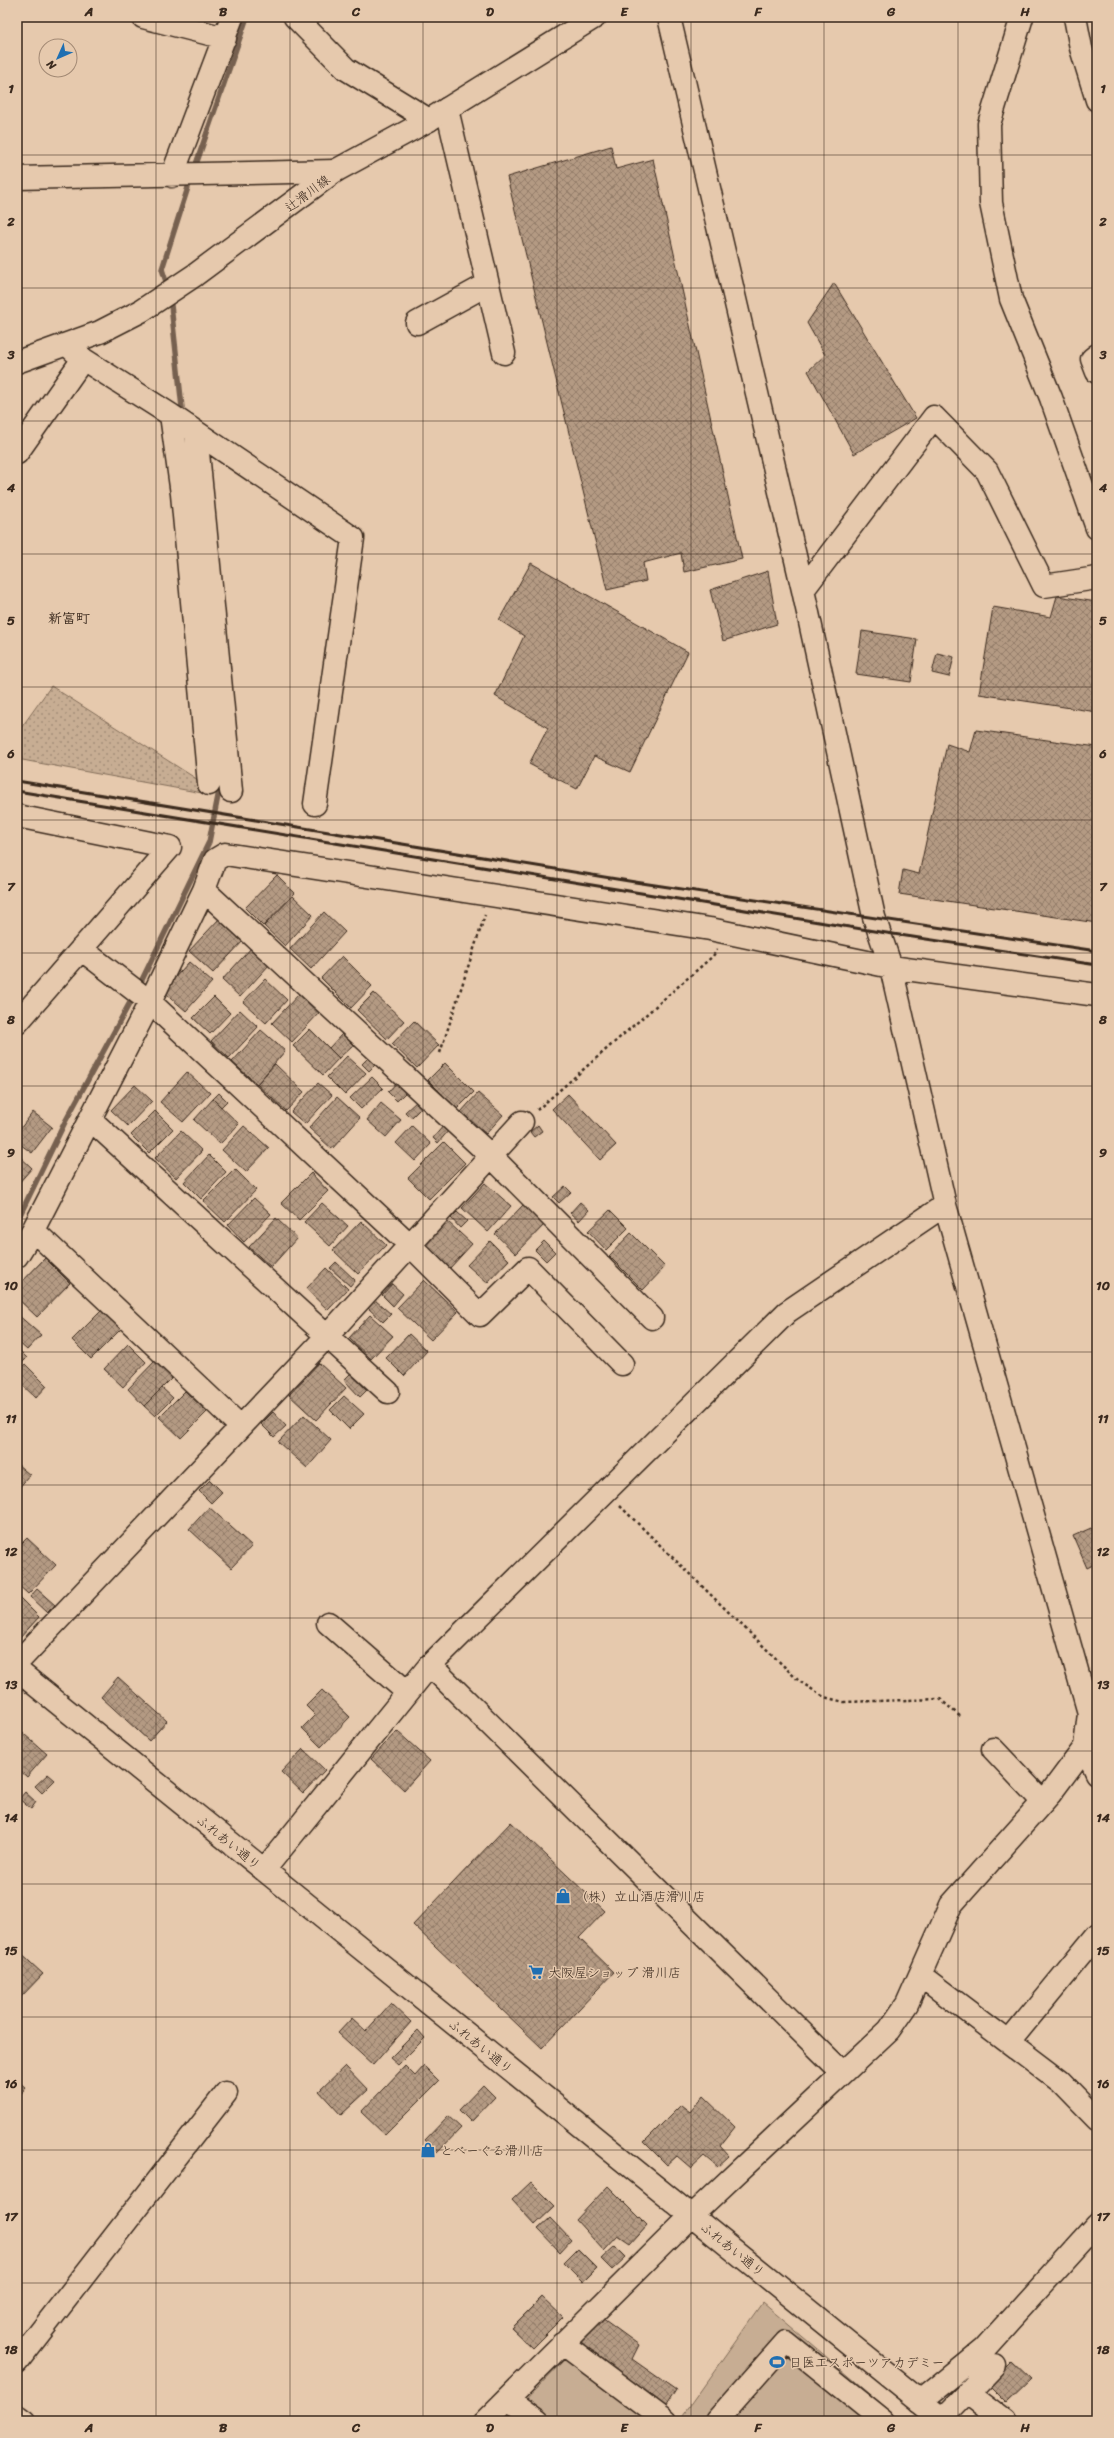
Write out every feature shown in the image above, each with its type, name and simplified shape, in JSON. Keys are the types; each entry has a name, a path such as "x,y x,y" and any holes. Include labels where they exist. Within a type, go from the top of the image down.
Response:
{"street":[{"path":"143,17 225,38"},
{"path":"172,176 232,17"},
{"path":"295,17 346,69 438,114 488,284 504,353"},
{"name":"辻滑川線","path":"17,362 100,332 141,311 195,275 335,171 438,114 595,17"},
{"path":"669,17 803,590 874,917 891,967 945,1205 1089,1713 1089,1736 1097,1773"},
{"path":"1022,17 989,124 991,202 1011,299 1051,398 1097,528"},
{"path":"1075,17 1081,48 1097,100"},
{"path":"17,178 172,176 335,171"},
{"path":"417,323 488,284"},
{"path":"67,344 83,359 171,415 353,538 315,804"},
{"path":"1097,355 1092,359 1097,372"},
{"path":"17,453 83,359"},
{"path":"171,415 182,494 209,784"},
{"path":"803,590 934,417 987,471 1044,586 1097,578"},
{"path":"196,432 231,792"},
{"path":"17,816 170,847 17,1023"},
{"path":"17,1256 33,1230 150,1002 204,890 215,860 225,854 729,933 891,967 1097,995"},
{"path":"204,890 491,1156 652,1318"},
{"path":"81,949 150,1002 409,1244 480,1315 528,1268 622,1364"},
{"path":"90,1119 388,1392"},
{"path":"17,1663 240,1426 327,1336 409,1244 522,1122"},
{"path":"264,1870 430,1665 787,1312 945,1205"},
{"path":"33,1230 240,1426"},
{"path":"328,1623 407,1692"},
{"path":"430,1665 843,2073"},
{"name":"ふれあい通り","path":"17,1670 942,2420"},
{"path":"485,2421 691,2216 889,2030 907,2004 951,1904 1043,1802 1089,1736"},
{"path":"993,1749 1043,1802"},
{"path":"1009,2042 1097,1935"},
{"path":"920,1975 1060,2081 1097,2120"},
{"path":"17,2362 226,2093"},
{"path":"920,2401 984,2349 1097,2224"},
{"path":"716,2421 786,2342 884,2421"},
{"path":"562,2343 666,2421"},
{"path":"942,2420 994,2365"},
{"path":"967,2392 1005,2421"},
{"path":"508,2399 538,2421"},
{"path":"17,2416 24,2421"}],"path":[{"path":"440,1053 491,895"},
{"path":"522,1122 713,956 729,933"},
{"path":"605,1492 799,1681 824,1696 844,1702 940,1699 962,1718"}],"shaded area":[{"path":"51,686 203,783 202,793 17,759 17,725 21,728"},
{"name":"日医工スポーツアカデミー","path":"763,2303 902,2421 679,2421"},
{"path":"566,2358 653,2421 505,2421"}],"building":[{"path":"611,146 616,169 653,159 742,559 684,572 681,553 643,563 646,581 607,590 507,177"},
{"path":"834,283 916,418 854,454 808,371 825,355 807,323"},
{"path":"531,563 688,652 630,772 594,756 577,789 529,764 548,728 495,696 524,636 499,620"},
{"path":"768,571 777,624 723,641 710,590"},
{"path":"1057,596 1097,602 1097,712 979,694 993,607 1051,617"},
{"path":"862,631 917,639 911,682 856,674"},
{"path":"937,653 954,657 949,677 932,673"},
{"path":"976,730 1097,747 1097,923 899,894 903,870 919,874 947,744 970,752"},
{"path":"277,875 295,893 263,926 245,908"},
{"path":"293,896 313,915 285,946 264,926"},
{"path":"324,912 345,932 311,969 290,949"},
{"path":"220,918 244,940 213,973 189,951"},
{"path":"252,947 270,964 240,997 222,980"},
{"path":"342,956 372,986 351,1008 321,978"},
{"path":"189,962 212,982 186,1011 163,991"},
{"path":"265,979 287,1000 266,1023 243,1002"},
{"path":"374,993 404,1021 387,1039 357,1010"},
{"path":"299,994 319,1013 292,1042 272,1023"},
{"path":"214,997 230,1013 210,1034 193,1018"},
{"path":"240,1010 258,1027 229,1058 211,1041"},
{"path":"414,1021 439,1045 417,1068 392,1044"},
{"path":"310,1029 339,1058 323,1075 293,1046"},
{"path":"261,1030 285,1051 257,1084 232,1062"},
{"path":"342,1034 353,1045 339,1058 329,1048"},
{"path":"347,1056 366,1073 345,1095 327,1077"},
{"path":"369,1057 376,1064 369,1071 362,1064"},
{"path":"445,1063 474,1092 457,1109 428,1080"},
{"path":"275,1064 304,1092 286,1111 257,1084"},
{"path":"187,1072 210,1093 183,1122 160,1102"},
{"path":"372,1077 383,1088 361,1109 350,1098"},
{"path":"398,1081 408,1090 397,1101 388,1092"},
{"path":"318,1083 332,1095 305,1124 291,1112"},
{"path":"135,1085 152,1101 128,1126 111,1110"},
{"path":"219,1093 227,1101 221,1107 213,1099"},
{"path":"478,1093 503,1115 486,1134 461,1112"},
{"path":"568,1094 616,1145 600,1160 552,1109"},
{"path":"337,1097 360,1118 332,1149 309,1128"},
{"path":"213,1099 239,1124 220,1144 194,1120"},
{"path":"417,1101 422,1107 411,1118 405,1112"},
{"path":"381,1103 401,1120 386,1137 367,1120"},
{"path":"155,1111 173,1129 149,1153 131,1135"},
{"path":"33,1112 52,1127 32,1153 17,1142 17,1133"},
{"path":"444,1125 449,1130 438,1143 433,1138"},
{"path":"538,1125 542,1131 534,1137 530,1132"},
{"path":"244,1126 269,1148 246,1172 222,1150"},
{"path":"412,1126 431,1144 415,1161 396,1143"},
{"path":"181,1131 202,1151 176,1178 155,1158"},
{"path":"444,1142 465,1163 429,1199 408,1178"},
{"path":"17,1154 32,1168 17,1185"},
{"path":"209,1155 226,1172 201,1199 184,1182"},
{"path":"235,1169 256,1190 225,1222 203,1201"},
{"path":"311,1173 328,1191 299,1220 281,1203"},
{"path":"485,1183 511,1206 488,1232 462,1208"},
{"path":"565,1186 571,1192 559,1203 553,1197"},
{"path":"254,1198 271,1214 244,1242 228,1225"},
{"path":"580,1202 589,1210 579,1221 570,1213"},
{"path":"322,1203 348,1226 330,1246 304,1222"},
{"path":"525,1203 546,1223 516,1254 495,1234"},
{"path":"610,1210 628,1228 606,1250 588,1231"},
{"path":"457,1212 467,1221 460,1228 451,1218"},
{"path":"276,1218 297,1238 271,1267 249,1247"},
{"path":"361,1221 386,1245 358,1274 333,1250"},
{"path":"447,1221 472,1244 450,1268 425,1246"},
{"path":"631,1233 665,1267 643,1290 609,1256"},
{"path":"490,1241 509,1260 487,1283 467,1265"},
{"path":"544,1241 555,1252 546,1261 535,1250"},
{"path":"45,1258 70,1283 37,1317 17,1298 17,1287"},
{"path":"336,1262 355,1280 350,1286 330,1268"},
{"path":"326,1268 348,1289 328,1310 306,1289"},
{"path":"424,1280 458,1312 431,1340 397,1308"},
{"path":"392,1284 403,1294 393,1306 382,1295"},
{"path":"375,1300 391,1314 383,1322 368,1308"},
{"path":"103,1309 122,1328 91,1359 72,1340"},
{"path":"17,1314 41,1335 27,1350 17,1341"},
{"path":"370,1315 393,1336 371,1359 349,1338"},
{"path":"409,1334 427,1351 404,1376 386,1358"},
{"path":"128,1344 146,1362 123,1387 104,1369"},
{"path":"17,1348 27,1358 18,1367 17,1365"},
{"path":"156,1360 173,1377 144,1406 128,1389"},
{"path":"319,1363 346,1388 316,1420 289,1395"},
{"path":"25,1364 47,1386 36,1398 17,1380 17,1373"},
{"path":"351,1373 367,1390 360,1397 344,1380"},
{"path":"162,1388 173,1398 155,1416 144,1406"},
{"path":"185,1391 207,1412 181,1438 159,1417"},
{"path":"344,1396 364,1414 349,1429 330,1410"},
{"path":"273,1412 286,1426 274,1437 261,1424"},
{"path":"304,1415 331,1440 307,1468 278,1442"},
{"path":"17,1464 30,1475 17,1490"},
{"path":"210,1480 222,1492 211,1503 199,1491"},
{"path":"209,1507 252,1546 231,1568 189,1529"},
{"path":"1091,1528 1097,1542 1097,1563 1087,1568 1073,1536"},
{"path":"27,1538 56,1565 28,1594 17,1584 17,1548"},
{"path":"37,1589 55,1605 47,1613 30,1597"},
{"path":"17,1595 39,1617 19,1639 17,1637"},
{"path":"118,1677 167,1721 149,1741 101,1697"},
{"path":"322,1690 350,1717 321,1747 302,1728 315,1715 306,1706"},
{"path":"17,1728 47,1754 27,1777 17,1768"},
{"path":"397,1731 430,1761 404,1790 371,1759"},
{"path":"303,1749 325,1770 303,1793 281,1772"},
{"path":"48,1774 55,1780 42,1793 35,1786"},
{"path":"25,1792 36,1802 31,1809 19,1799"},
{"path":"511,1822 605,1911 579,1938 614,1972 542,2048 413,1925"},
{"path":"17,1950 43,1974 20,1998 17,1996"},
{"path":"391,2003 411,2022 373,2065 338,2033 352,2018 366,2031"},
{"path":"418,2030 425,2038 398,2065 390,2058"},
{"path":"345,2066 368,2090 341,2115 319,2091"},
{"path":"405,2066 415,2076 424,2066 439,2081 385,2135 361,2112"},
{"path":"17,2080 26,2088 17,2098"},
{"path":"483,2085 495,2097 471,2122 459,2110"},
{"path":"703,2096 735,2127 720,2146 729,2156 717,2167 704,2156 691,2168 677,2156 667,2165 644,2142 681,2105 690,2112"},
{"path":"448,2116 461,2128 438,2152 425,2140"},
{"path":"531,2182 555,2206 535,2225 512,2200"},
{"path":"608,2186 647,2225 630,2244 618,2236 604,2251 576,2220"},
{"path":"550,2218 571,2240 560,2252 538,2229"},
{"path":"615,2246 626,2257 612,2270 601,2259"},
{"path":"578,2249 597,2268 583,2282 564,2263"},
{"path":"542,2297 563,2317 532,2348 511,2328"},
{"path":"602,2318 639,2345 632,2359 676,2390 664,2409 577,2346"},
{"path":"1011,2362 1030,2380 1006,2403 988,2385"}],"waterway":[{"path":"194,170 247,17"},
{"path":"168,288 162,269 191,178"},
{"path":"170,296 183,417"},
{"path":"138,988 209,842 219,791 218,782"},
{"path":"17,1221 65,1122 134,995"}],"railway":[{"path":"17,781 635,882 1097,951"},
{"path":"17,791 880,932 1097,965"}],"place":[{"name":"（株）立山酒店滑川店","path":"563,1896"},
{"name":"大阪屋ショップ 滑川店","path":"536,1972"},
{"name":"とべーぐる滑川店","path":"428,2150"},
{"name":"日医工スポーツアカデミー","path":"777,2362"}],"district":[{"name":"新富町","path":"69,618"}]}
